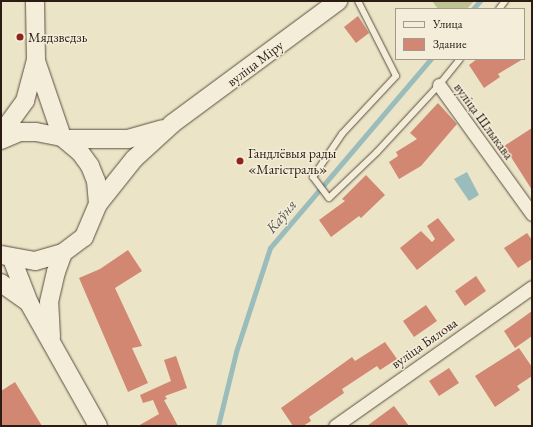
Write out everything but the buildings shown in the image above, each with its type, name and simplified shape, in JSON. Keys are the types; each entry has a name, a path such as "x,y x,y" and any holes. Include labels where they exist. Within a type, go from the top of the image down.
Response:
{"main road":[{"path":"1,134 25,101 36,60 36,1"},
{"name":"вуліца Міру","path":"98,204 134,159 172,124 338,1"},
{"path":"5,258 35,261 63,253 84,237 98,204 96,181 90,166 80,152 63,138 36,60"},
{"name":"вуліца Міру","path":"1,140 20,132 36,132 63,138 128,139 156,132 172,124"},
{"path":"51,339 49,302 56,272 63,253"},
{"path":"5,258 98,426"},
{"path":"1,283 29,303"}],"street":[{"name":"вуліца Шлыкава","path":"439,85 532,214"},
{"name":"вуліца Бялова","path":"335,426 532,287"}],"lane":[{"path":"358,1 396,76 342,134 313,177 330,198 439,85 459,60"}],"green space":[{"path":"432,1 474,1 468,8 437,8"}],"water":[{"path":"467,172 479,195 469,201 454,179"}],"waterway":[{"name":"Каўня","path":"474,8 480,1"},
{"name":"Каўня","path":"218,426 236,352 270,248 430,60"}],"place":[{"name":"Мядзведзь","path":"20,37"},
{"name":"Гандлёвыя рады «Магістраль»","path":"240,161"}]}
